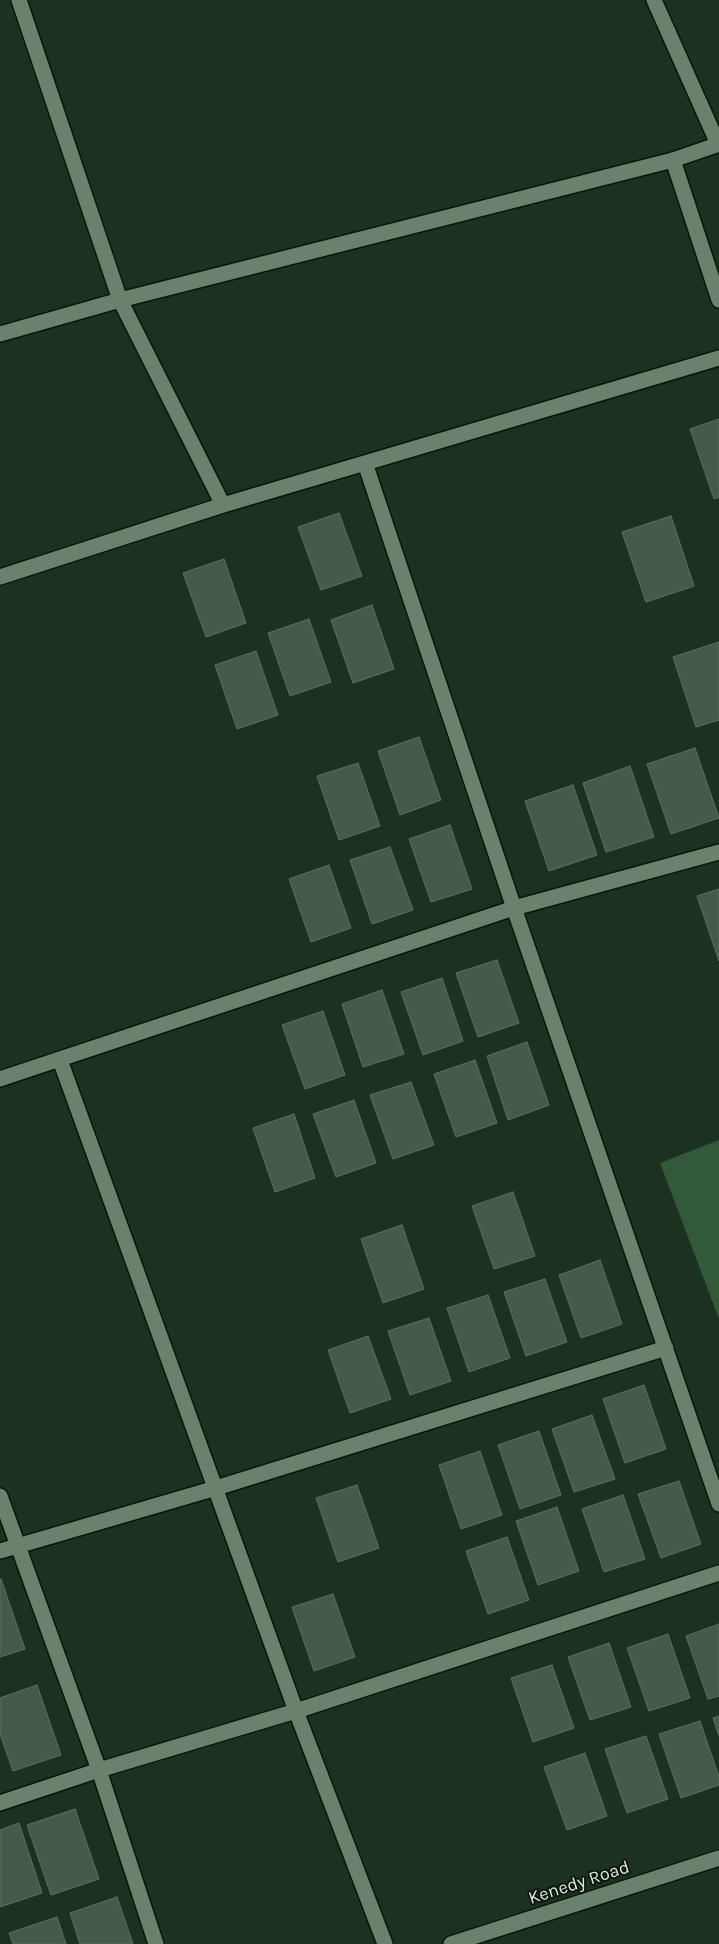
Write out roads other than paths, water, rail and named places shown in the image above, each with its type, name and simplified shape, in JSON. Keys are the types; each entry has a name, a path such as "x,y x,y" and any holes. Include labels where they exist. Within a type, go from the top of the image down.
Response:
{"street":[{"path":"19,0 120,300 223,505"},
{"path":"0,334 120,300 673,160 719,144 654,0"},
{"path":"673,160 719,300"},
{"path":"0,577 223,505 719,358"},
{"path":"365,463 514,908 719,1504"},
{"path":"0,1079 514,908 719,852"},
{"path":"60,1060 296,1711 385,1944"},
{"path":"0,1551 216,1488 666,1348"},
{"path":"0,1496 99,1770 156,1944"},
{"path":"0,1803 99,1770 296,1711 719,1573"},
{"name":"Kenedy Road","path":"451,1944 719,1858"}]}
